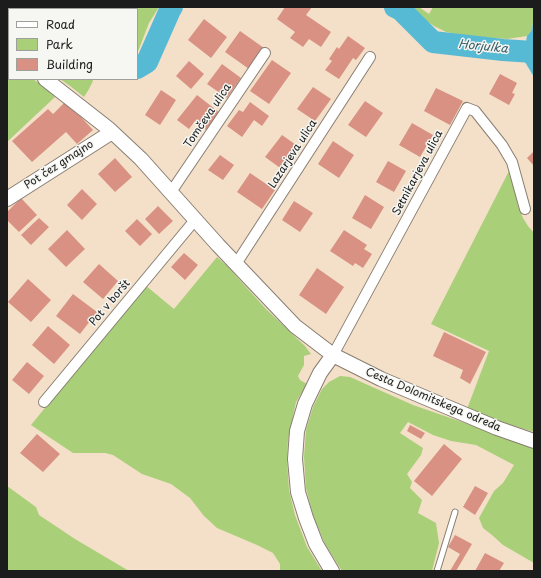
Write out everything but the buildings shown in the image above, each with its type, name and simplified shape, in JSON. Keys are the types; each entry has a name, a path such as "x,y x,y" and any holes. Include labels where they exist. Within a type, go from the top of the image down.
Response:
{"street":[{"name":"Tomčeva ulica","path":"171,192 265,53"},
{"name":"Lazarjeva ulica","path":"236,264 370,58"},
{"name":"Cesta Dolomitskega odreda","path":"46,80 112,132 141,159 236,264 295,326 333,354 381,379 497,428 534,441"},
{"name":"Setnikarjeva ulica","path":"333,354 467,108 475,111 502,145 512,162 525,209"},
{"name":"Pot čez gmajno","path":"7,199 112,132"},
{"name":"Pot v boršt","path":"44,402 196,220"},
{"path":"332,571 316,544 306,518 298,492 295,459 297,430 305,404 320,373 333,354"}],"lane":[{"path":"436,571 455,512"}],"green space":[{"path":"25,7 159,7 149,23 138,51 138,8"},
{"path":"406,7 419,7 429,14 433,7 534,7 534,14 532,30 527,36 507,39 466,36 446,32 434,26"},
{"path":"7,61 8,80 34,80 55,97 7,142"},
{"path":"61,80 93,81 84,97"},
{"path":"510,169 518,206 523,218 534,233 534,432 467,409 489,351 431,324"},
{"path":"217,257 266,309 305,346 311,354 304,356 304,365 298,376 300,380 307,384 296,402 288,440 287,461 289,490 295,515 307,547 322,571 280,571 280,564 273,553 217,528 204,516 190,498 171,484 142,474 113,455 105,453 73,453 31,425 145,285 174,309"},
{"path":"340,376 350,377 413,405 534,447 534,563 503,545 483,528 479,518 494,491 503,483 514,465 476,445 451,441 433,435 408,422 400,433 423,448 421,455 407,474 412,482 410,488 422,500 418,513 436,523 439,543 432,571 342,571 325,544 313,516 306,488 304,457 306,430 313,407 322,389 329,382"},
{"path":"7,486 36,507 39,515 75,539 129,571 7,571"}],"water":[{"path":"534,14 534,77 525,62 524,52 527,36 532,30"}],"waterway":[{"path":"138,67 147,62 172,7"},
{"name":"Horjulka","path":"395,7 401,10 433,42 533,52"}]}
